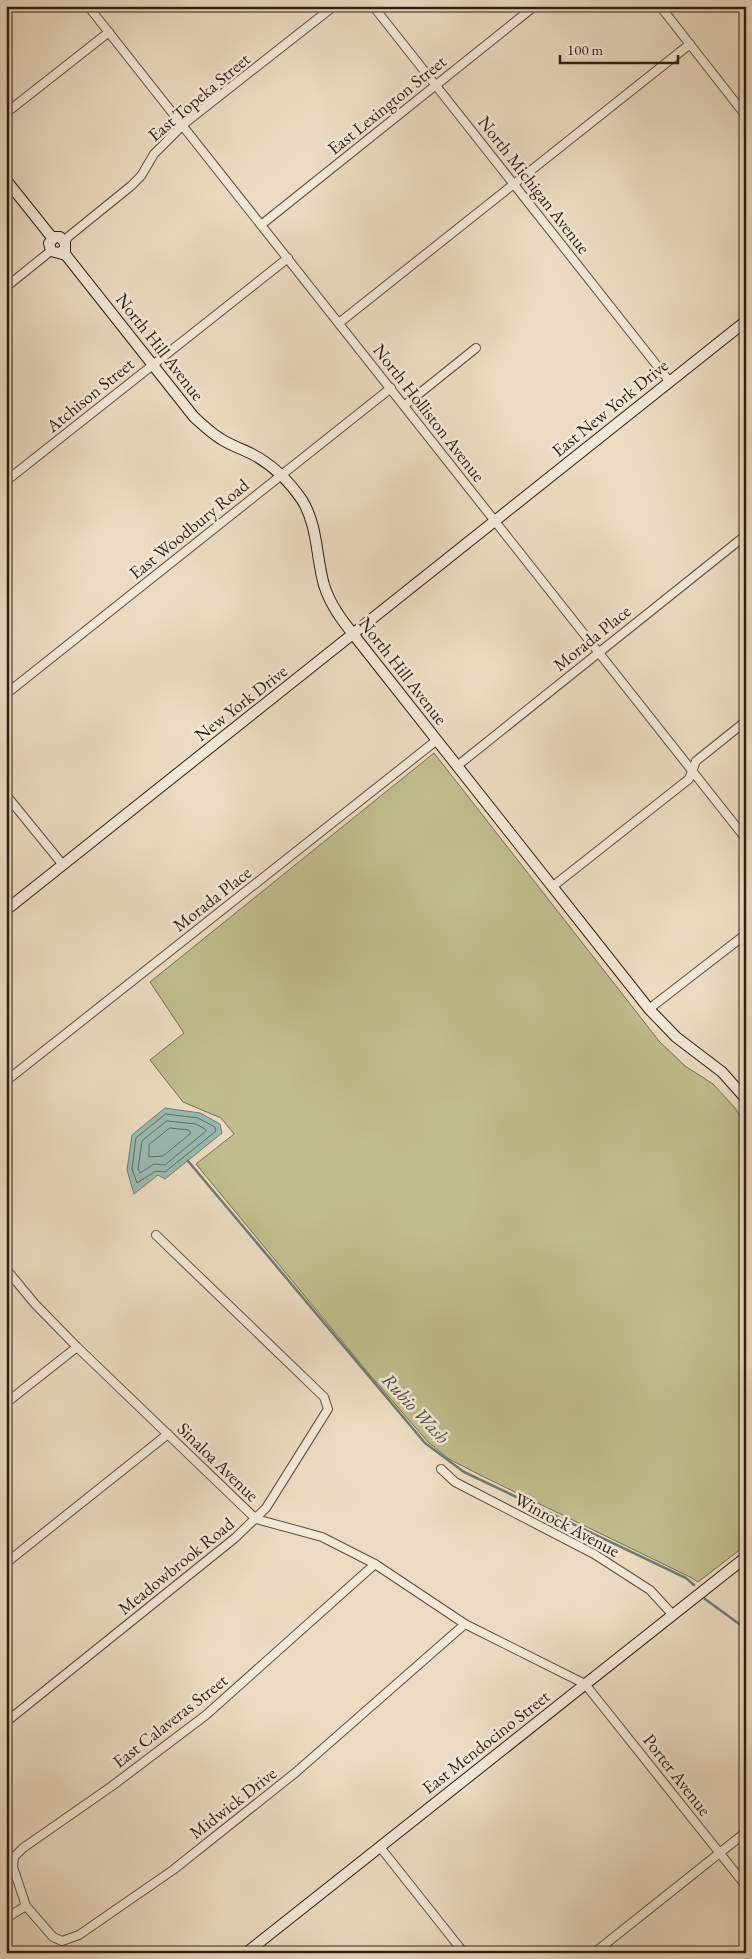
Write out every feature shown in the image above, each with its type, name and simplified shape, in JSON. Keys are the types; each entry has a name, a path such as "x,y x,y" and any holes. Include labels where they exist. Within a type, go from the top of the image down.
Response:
{"street":[{"name":"North Holliston Avenue","path":"88,6 746,838"},
{"name":"East Topeka Street","path":"6,287 131,186 141,176 154,154 182,126 334,6"},
{"name":"North Michigan Avenue","path":"374,6 670,382"},
{"path":"660,6 745,112"},
{"name":"East Lexington Street","path":"261,225 531,9"},
{"path":"6,113 108,32"},
{"path":"339,324 690,44"},
{"name":"North Hill Avenue","path":"6,180 194,417 208,431 253,455 281,474 303,502 310,519 325,587 330,600 353,634 649,1009 676,1037 722,1072 746,1099"},
{"name":"Atchison Street","path":"6,481 288,258"},
{"name":"East New York Drive","path":"495,521 746,321"},
{"path":"405,405 476,348"},
{"name":"East Woodbury Road","path":"6,694 391,388"},
{"name":"New York Drive","path":"6,910 495,521"},
{"name":"Morada Place","path":"458,766 746,535"},
{"path":"552,887 689,779 696,761 746,721"},
{"name":"Morada Place","path":"6,1081 437,740"},
{"path":"6,795 62,865"},
{"path":"649,1009 746,934"},
{"name":"Meadowbrook Road","path":"6,1722 235,1538 256,1519 272,1500 328,1408 328,1403 324,1397 156,1235"},
{"name":"Sinaloa Avenue","path":"6,1269 35,1304 77,1347 256,1519 322,1537 375,1564 465,1624 585,1684"},
{"path":"6,1403 77,1347"},
{"path":"6,1563 168,1434"},
{"name":"Winrock Avenue","path":"441,1468 455,1482 594,1554 650,1590 673,1615"},
{"name":"East Mendocino Street","path":"246,1953 746,1557"},
{"name":"East Calaveras Street","path":"26,1906 13,1867 14,1857 206,1715 375,1564"},
{"name":"Midwick Drive","path":"26,1906 53,1937 62,1941 79,1935 173,1870 295,1773 465,1624"},
{"name":"Porter Avenue","path":"585,1684 746,1886"},
{"path":"594,1953 746,1832"},
{"path":"380,1847 464,1953"},
{"path":"6,1918 26,1906"}],"shaded area":[{"path":"434,753 659,1041 685,1066 713,1084 735,1108 746,1125 746,1545 698,1582 449,1459 428,1442 369,1374 196,1164 234,1134 221,1118 183,1102 150,1060 184,1033 150,982"}],"water":[{"path":"165,1108 200,1113 220,1124 222,1133 165,1179 158,1175 134,1194 127,1170 132,1135"}],"waterway":[{"name":"Rubio Wash","path":"188,1161 425,1443 464,1472 686,1578 694,1585"},
{"name":"Rubio Wash","path":"705,1599 746,1629"}]}
